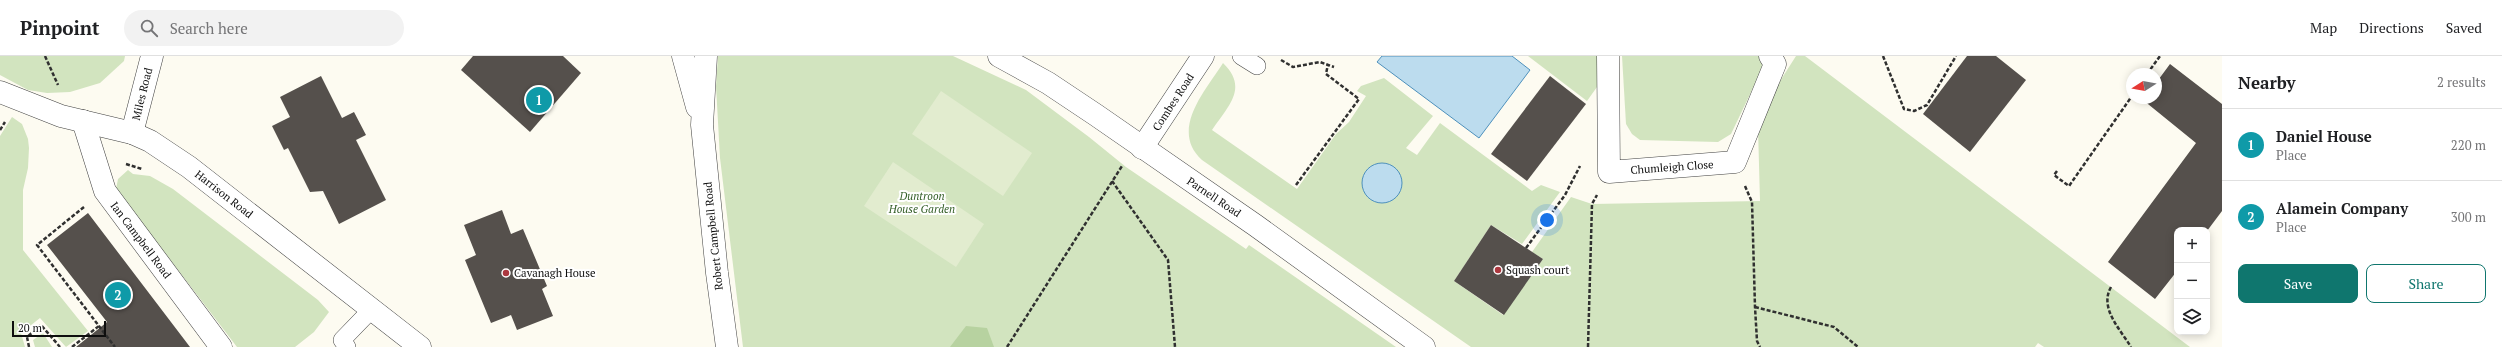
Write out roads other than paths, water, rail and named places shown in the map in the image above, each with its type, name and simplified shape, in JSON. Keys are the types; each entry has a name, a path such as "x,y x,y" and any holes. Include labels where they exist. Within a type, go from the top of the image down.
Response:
{"street":[{"name":"Miles Road","path":"132,133 152,56"},
{"name":"Robert Campbell Road","path":"683,56 702,125"},
{"name":"Robert Campbell Road","path":"706,56 702,125 717,273 727,347"},
{"name":"Parnell Road","path":"999,56 1048,83 1134,154 1255,225 1424,347"},
{"name":"Combes Road","path":"1134,154 1203,56"},
{"name":"Chumleigh Close","path":"1608,56 1609,172 1735,162 1775,64 1770,56"},
{"name":"Harrison Road","path":"0,92 49,112 132,133 150,141 189,167 420,347"},
{"name":"Ian Campbell Road","path":"83,121 105,191 221,347"}],"lane":[{"path":"1241,56 1257,66"},
{"path":"347,347 342,340 372,309"}],"water":[{"path":"1382,56 1512,56 1530,70 1479,138 1377,62"},
{"path":"1386,163 1393,166 1399,172 1402,183 1401,191 1393,200 1386,203 1378,203 1371,200 1363,191 1362,179 1365,172 1374,164"}],"place":[{"name":"Daniel House","path":"539,100"},
{"name":"Squash court","path":"1498,270"},
{"name":"Cavanagh House","path":"506,273"},
{"name":"Alamein Company","path":"118,295"}],"park label":[{"name":"Duntroon House Garden","path":"922,202"}]}
